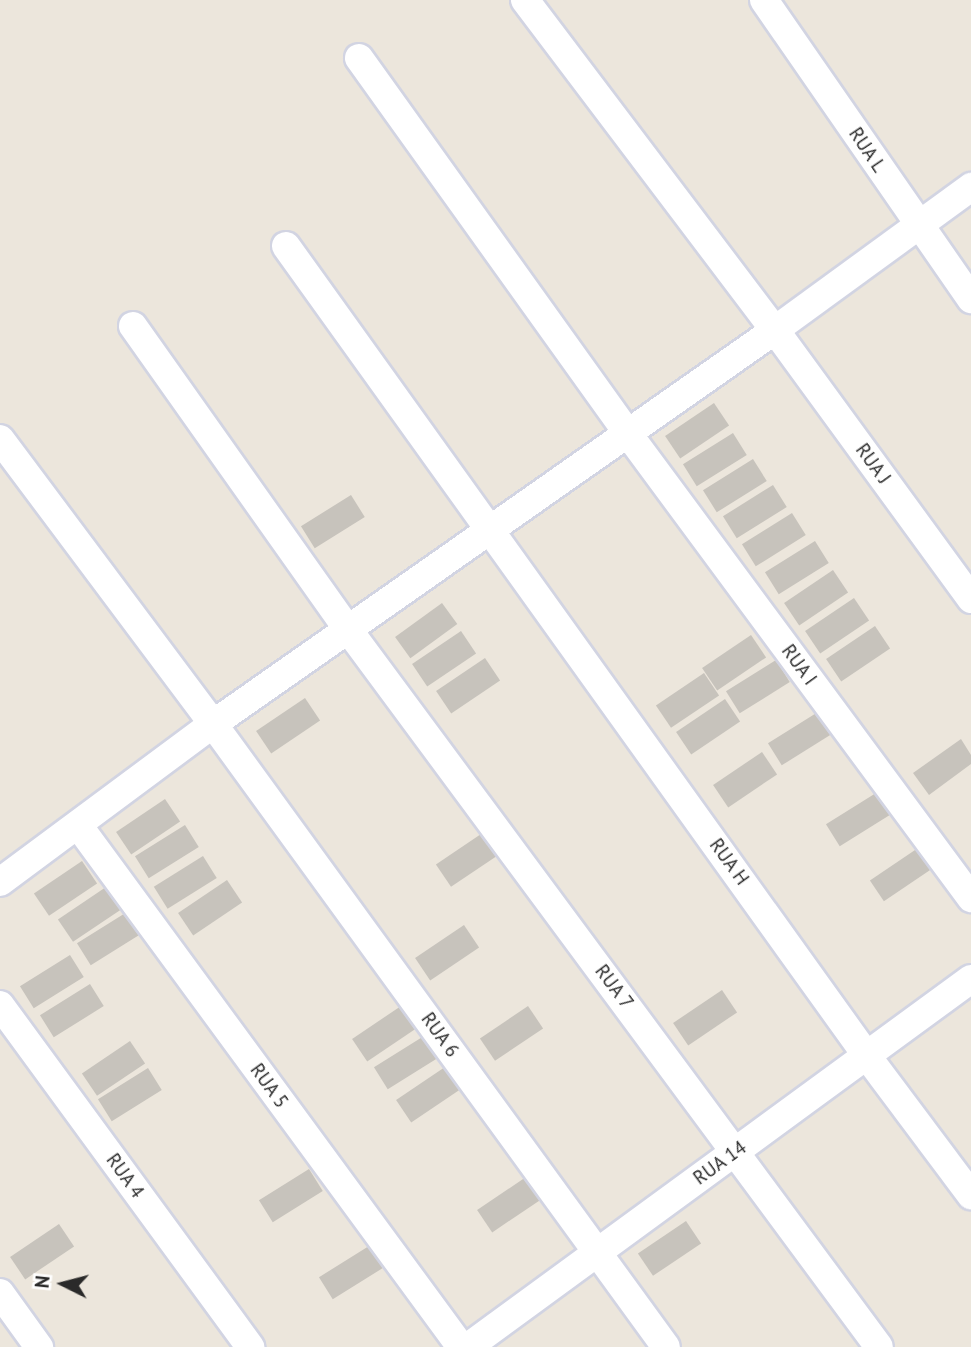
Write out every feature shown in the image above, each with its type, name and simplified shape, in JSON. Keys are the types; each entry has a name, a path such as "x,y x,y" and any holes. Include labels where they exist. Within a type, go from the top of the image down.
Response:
{"street":[{"name":"RUA J","path":"526,0 775,330 971,599"},
{"name":"RUA L","path":"764,0 971,299"},
{"name":"RUA I","path":"359,58 626,431 971,898"},
{"path":"0,882 213,723 626,431 775,330 971,187"},
{"name":"RUA H","path":"286,246 867,1056 971,1195"},
{"name":"RUA 7","path":"133,326 347,628 737,1151 879,1347"},
{"name":"RUA 6","path":"0,439 213,723 666,1347"},
{"name":"RUA 5","path":"78,825 461,1347"},
{"name":"RUA 14","path":"468,1347 971,979"},
{"name":"RUA 4","path":"0,1005 250,1347"},
{"path":"0,1293 39,1347"}],"building":[{"path":"714,403 729,425 680,458 665,436"},
{"path":"733,433 747,455 697,486 683,464"},
{"path":"753,459 767,481 717,512 703,490"},
{"path":"773,485 787,507 737,538 723,516"},
{"path":"351,495 365,517 315,548 301,526"},
{"path":"792,513 806,535 756,566 742,544"},
{"path":"815,541 829,563 779,594 765,572"},
{"path":"833,570 848,592 799,625 784,603"},
{"path":"854,598 869,620 820,653 805,631"},
{"path":"442,603 457,624 410,658 395,637"},
{"path":"875,626 890,648 841,681 826,659"},
{"path":"461,631 476,653 427,686 412,664"},
{"path":"751,635 766,657 717,690 702,668"},
{"path":"485,658 500,680 451,713 436,691"},
{"path":"776,660 790,682 740,713 726,691"},
{"path":"704,673 719,695 671,728 656,705"},
{"path":"305,698 320,720 271,753 256,731"},
{"path":"725,699 740,721 691,754 676,732"},
{"path":"818,712 832,734 782,765 768,743"},
{"path":"961,739 971,755 971,764 929,795 913,773"},
{"path":"762,752 777,774 728,807 713,785"},
{"path":"876,793 890,815 840,846 826,824"},
{"path":"165,799 180,821 131,854 116,832"},
{"path":"185,825 199,847 149,878 135,856"},
{"path":"484,832 499,854 451,887 436,864"},
{"path":"918,848 932,869 884,901 870,880"},
{"path":"203,856 217,878 168,909 154,887"},
{"path":"82,861 97,883 49,916 34,893"},
{"path":"227,880 242,902 193,935 178,913"},
{"path":"106,887 121,909 73,942 58,919"},
{"path":"127,912 141,934 91,965 77,943"},
{"path":"464,925 479,947 430,980 415,958"},
{"path":"70,955 84,977 34,1008 20,986"},
{"path":"90,984 104,1006 54,1037 40,1015"},
{"path":"722,990 737,1012 688,1045 673,1023"},
{"path":"401,1006 416,1028 367,1061 352,1039"},
{"path":"528,1006 543,1028 495,1061 480,1038"},
{"path":"424,1036 438,1058 388,1089 374,1067"},
{"path":"130,1041 145,1063 97,1096 82,1073"},
{"path":"445,1067 460,1089 411,1122 396,1100"},
{"path":"148,1068 162,1090 112,1121 98,1099"},
{"path":"309,1169 323,1191 273,1222 259,1200"},
{"path":"526,1177 541,1199 492,1232 477,1210"},
{"path":"686,1221 701,1243 653,1276 638,1253"},
{"path":"59,1224 74,1246 25,1279 10,1257"},
{"path":"369,1246 383,1268 333,1299 319,1277"}]}
